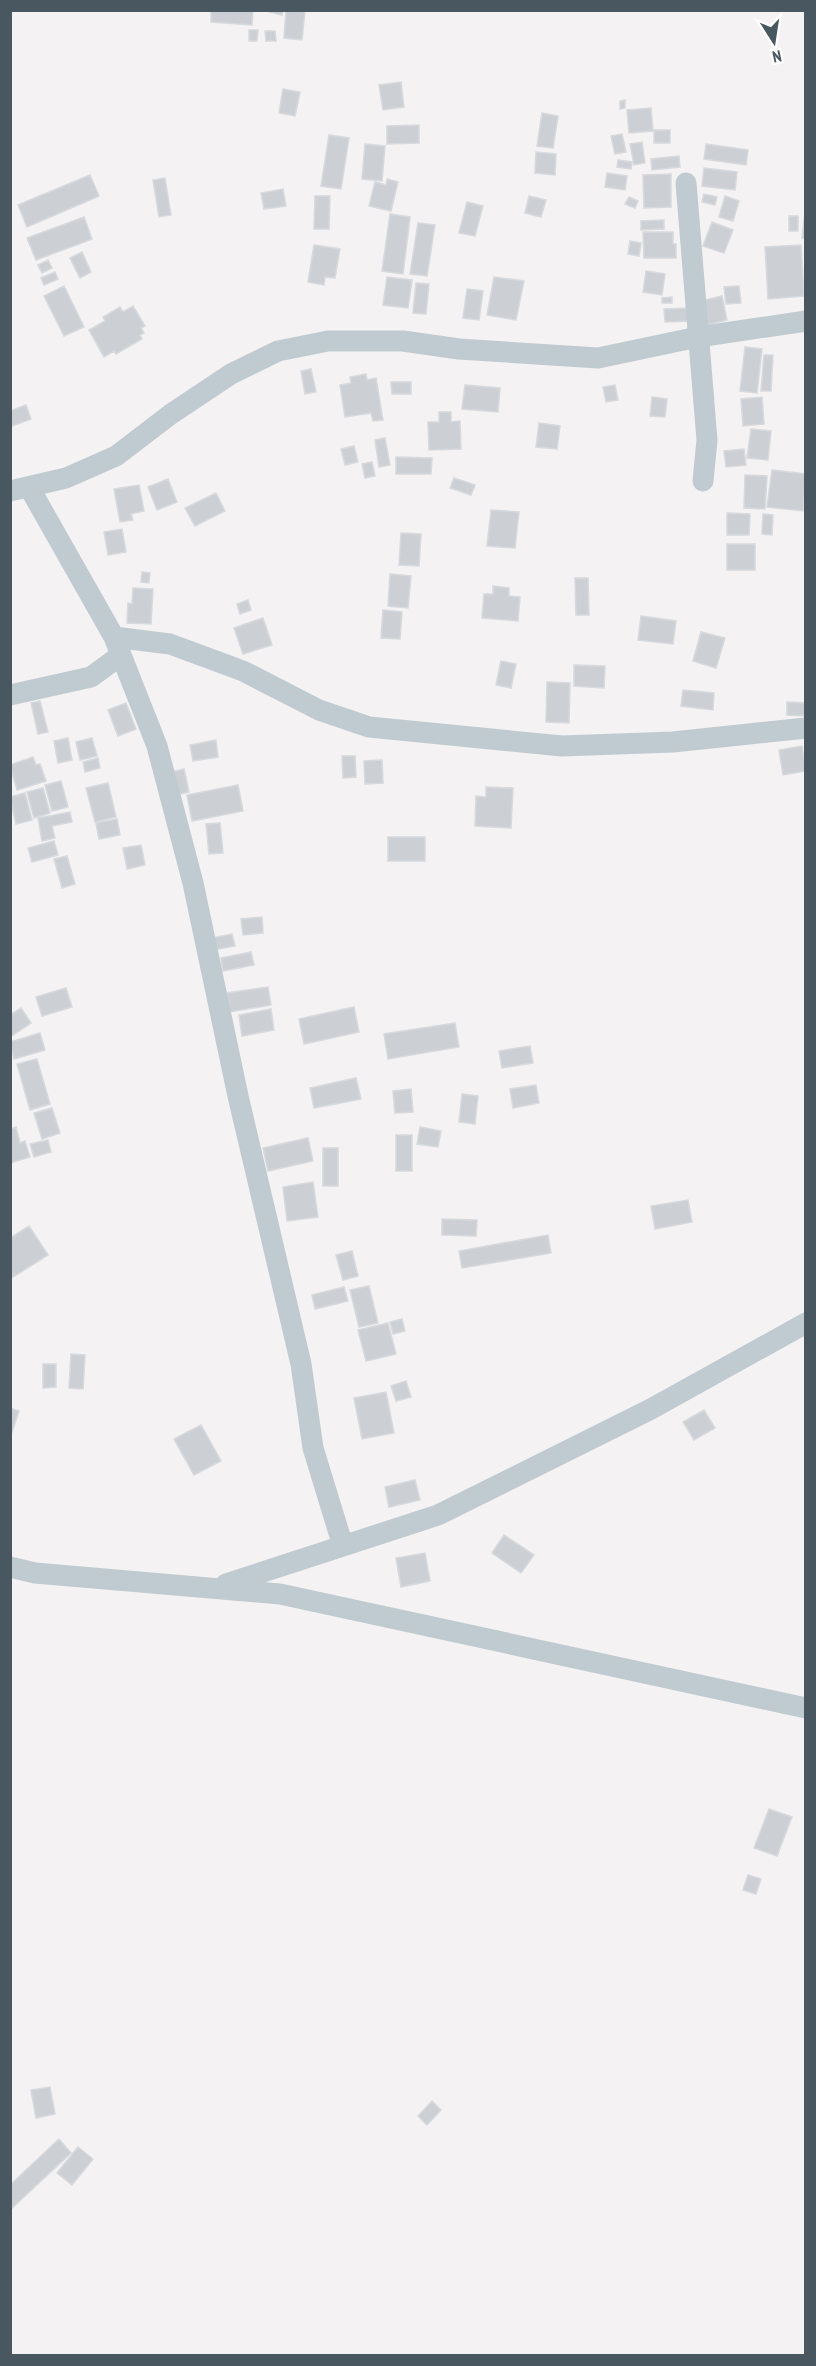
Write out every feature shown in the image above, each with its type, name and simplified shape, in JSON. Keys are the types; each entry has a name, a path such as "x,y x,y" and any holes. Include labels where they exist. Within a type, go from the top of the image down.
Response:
{"street":[{"path":"686,183 707,440 703,481"},
{"path":"343,1546 314,1448 301,1364 238,1096 193,883 157,746 117,646 20,489 66,478 116,456 171,414 231,374 278,351 328,341 404,340 459,350 598,358 698,338 806,321"},
{"path":"10,695 91,677 117,646 170,644 243,671 320,711 369,727 562,746 673,742 806,728"},
{"path":"218,1587 438,1515 651,1409 806,1323"},
{"path":"10,1567 35,1573 280,1593 806,1708"}],"building":[{"path":"211,10 253,10 252,25 211,22"},
{"path":"262,10 283,10 282,15"},
{"path":"286,10 305,10 302,40 284,38"},
{"path":"249,30 258,30 257,41 249,41"},
{"path":"265,31 275,31 276,41 266,41"},
{"path":"401,82 404,107 383,110 379,85"},
{"path":"283,89 300,92 295,116 279,113"},
{"path":"625,100 625,108 620,109 620,101"},
{"path":"651,108 653,131 629,133 627,110"},
{"path":"542,113 558,116 553,148 537,146"},
{"path":"419,125 419,143 387,144 387,126"},
{"path":"654,130 670,130 670,143 654,143"},
{"path":"622,134 626,152 615,154 611,136"},
{"path":"329,135 349,138 341,189 321,186"},
{"path":"642,142 645,163 634,165 630,144"},
{"path":"365,144 385,146 382,181 362,179"},
{"path":"706,144 748,150 746,165 704,159"},
{"path":"536,152 556,154 555,175 535,173"},
{"path":"679,156 680,167 652,170 651,159"},
{"path":"618,160 632,162 631,169 617,167"},
{"path":"704,168 737,172 735,190 702,186"},
{"path":"607,173 627,176 625,190 605,187"},
{"path":"671,174 671,207 644,208 643,175"},
{"path":"90,175 99,196 27,227 18,205"},
{"path":"165,178 171,215 159,217 153,180"},
{"path":"387,179 398,182 391,211 369,206 375,182 386,185"},
{"path":"283,189 286,206 264,209 261,193"},
{"path":"704,194 717,197 715,205 702,202"},
{"path":"315,196 330,196 329,229 314,229"},
{"path":"529,196 546,200 541,217 525,213"},
{"path":"725,196 739,201 733,221 719,217"},
{"path":"629,197 638,201 635,208 625,204"},
{"path":"467,202 483,206 475,236 459,233"},
{"path":"805,212 806,238 802,238"},
{"path":"390,214 410,217 403,274 382,271"},
{"path":"789,216 798,216 798,231 789,231"},
{"path":"84,217 92,239 36,260 27,238"},
{"path":"664,220 664,229 641,230 641,221"},
{"path":"712,222 733,230 724,253 703,246"},
{"path":"418,223 435,225 427,276 410,274"},
{"path":"643,232 673,232 676,258 644,258"},
{"path":"630,241 641,243 639,256 628,254"},
{"path":"314,245 340,249 335,278 325,277 324,285 308,282"},
{"path":"801,245 804,296 768,299 765,247"},
{"path":"82,252 91,272 80,278 70,258"},
{"path":"48,260 52,268 42,273 38,265"},
{"path":"646,271 665,274 662,295 643,292"},
{"path":"55,272 58,279 44,285 41,278"},
{"path":"387,277 412,280 408,308 383,305"},
{"path":"494,277 524,281 516,320 487,315"},
{"path":"416,283 429,284 426,314 413,313"},
{"path":"64,286 84,327 64,336 44,296"},
{"path":"739,286 741,303 726,304 724,287"},
{"path":"467,289 483,291 479,320 463,318"},
{"path":"722,296 727,320 707,325 701,301"},
{"path":"672,297 672,303 662,303 662,298"},
{"path":"133,306 145,326 141,328 144,333 140,335 142,339 116,354 114,351 104,357 89,330 105,321 103,317 120,307 123,312"},
{"path":"693,308 693,321 665,322 664,309"},
{"path":"745,347 762,349 757,393 740,391"},
{"path":"764,355 773,355 771,391 761,391"},
{"path":"311,369 316,392 305,394 301,371"},
{"path":"366,374 367,380 376,378 383,420 373,421 371,413 345,417 340,385 351,383 350,377"},
{"path":"391,382 411,382 411,394 392,394"},
{"path":"465,385 500,388 498,412 462,409"},
{"path":"615,385 618,400 606,402 603,387"},
{"path":"652,397 667,399 665,417 650,416"},
{"path":"762,397 764,424 743,426 741,399"},
{"path":"26,405 31,419 12,426 10,411"},
{"path":"439,412 451,412 451,422 460,421 461,449 429,450 428,422 439,422"},
{"path":"539,423 560,426 557,449 536,447"},
{"path":"751,429 771,431 768,460 747,458"},
{"path":"385,438 390,465 379,467 375,440"},
{"path":"354,446 358,462 345,465 341,449"},
{"path":"744,449 746,465 726,467 724,451"},
{"path":"396,457 432,458 431,474 396,474"},
{"path":"372,462 375,476 365,478 362,464"},
{"path":"772,470 806,474 803,511 767,507"},
{"path":"745,475 767,476 765,509 744,508"},
{"path":"454,478 475,485 471,495 450,488"},
{"path":"168,479 177,502 157,510 148,487"},
{"path":"139,485 144,511 131,514 133,520 120,522 114,489"},
{"path":"216,493 225,511 195,526 185,508"},
{"path":"491,510 519,512 515,548 487,546"},
{"path":"727,513 750,514 749,535 727,535"},
{"path":"763,514 773,515 772,535 762,534"},
{"path":"122,529 126,552 108,555 104,532"},
{"path":"401,533 421,534 419,566 399,565"},
{"path":"727,544 755,544 755,570 727,570"},
{"path":"142,572 150,573 149,583 141,582"},
{"path":"390,574 411,576 408,608 388,606"},
{"path":"575,578 588,578 589,615 576,615"},
{"path":"493,586 509,588 509,596 520,597 518,621 482,618 484,594 493,594"},
{"path":"133,588 153,589 151,624 127,623 128,603 132,604"},
{"path":"248,600 251,610 240,614 237,604"},
{"path":"383,610 402,612 400,639 381,638"},
{"path":"641,616 676,621 673,644 638,640"},
{"path":"263,618 272,645 243,654 234,628"},
{"path":"701,632 725,638 716,668 693,661"},
{"path":"501,661 516,664 511,688 496,685"},
{"path":"574,665 605,666 604,688 574,686"},
{"path":"547,682 570,683 569,723 546,722"},
{"path":"683,690 714,693 713,710 681,706"},
{"path":"40,701 48,732 38,734 31,703"},
{"path":"787,702 806,703 806,716 787,715"},
{"path":"126,703 136,729 118,736 108,710"},
{"path":"68,738 72,760 58,763 54,741"},
{"path":"92,738 97,756 80,760 76,742"},
{"path":"216,740 218,757 193,761 190,745"},
{"path":"802,746 806,771 783,775 779,750"},
{"path":"342,756 355,756 356,777 343,778"},
{"path":"33,757 36,765 40,764 46,781 17,790 10,765"},
{"path":"98,758 100,768 85,772 83,762"},
{"path":"382,760 383,783 365,784 364,761"},
{"path":"184,769 189,792 176,795 171,772"},
{"path":"61,781 68,807 52,811 45,785"},
{"path":"108,783 116,817 95,822 86,788"},
{"path":"238,785 243,811 192,821 187,795"},
{"path":"486,787 513,788 511,828 475,826 476,796 486,797"},
{"path":"43,788 50,813 34,818 27,792"},
{"path":"25,793 32,820 16,824 10,797"},
{"path":"70,812 72,822 52,826 55,838 42,841 38,818"},
{"path":"117,819 120,835 99,839 96,823"},
{"path":"220,823 223,853 209,854 206,824"},
{"path":"388,837 425,837 425,861 388,861"},
{"path":"54,841 58,855 32,862 28,848"},
{"path":"141,845 145,865 127,869 123,848"},
{"path":"67,856 75,884 62,888 54,859"},
{"path":"262,917 263,933 243,935 241,919"},
{"path":"232,934 235,946 214,950 211,938"},
{"path":"251,952 254,965 223,971 221,958"},
{"path":"268,987 271,1005 230,1012 227,993"},
{"path":"66,988 72,1007 42,1016 36,997"},
{"path":"354,1007 359,1032 304,1044 299,1019"},
{"path":"21,1008 31,1023 10,1037 10,1015"},
{"path":"271,1009 274,1030 242,1036 239,1015"},
{"path":"455,1023 459,1047 388,1059 384,1034"},
{"path":"40,1033 45,1050 14,1059 10,1042"},
{"path":"530,1046 533,1063 502,1068 499,1051"},
{"path":"37,1059 50,1104 30,1110 17,1064"},
{"path":"356,1078 361,1099 314,1108 310,1088"},
{"path":"536,1085 539,1103 513,1108 510,1089"},
{"path":"411,1089 413,1112 395,1113 393,1091"},
{"path":"462,1094 478,1096 475,1124 459,1122"},
{"path":"52,1108 60,1133 42,1139 34,1113"},
{"path":"16,1127 20,1143 25,1141 30,1157 10,1163 10,1129"},
{"path":"420,1127 441,1131 438,1147 417,1144"},
{"path":"396,1135 412,1135 412,1171 396,1171"},
{"path":"308,1138 313,1161 268,1171 263,1148"},
{"path":"48,1140 51,1152 34,1157 30,1144"},
{"path":"323,1148 338,1148 338,1186 323,1186"},
{"path":"313,1182 318,1217 287,1221 283,1187"},
{"path":"688,1200 692,1222 655,1229 651,1206"},
{"path":"442,1219 477,1220 476,1236 442,1235"},
{"path":"29,1226 48,1255 10,1279 10,1238"},
{"path":"548,1235 551,1253 462,1268 459,1251"},
{"path":"352,1251 358,1276 343,1280 336,1255"},
{"path":"369,1286 378,1323 359,1327 350,1290"},
{"path":"344,1287 348,1301 315,1309 312,1295"},
{"path":"402,1319 405,1331 393,1334 390,1322"},
{"path":"388,1323 396,1354 366,1361 358,1330"},
{"path":"71,1354 85,1355 83,1389 69,1388"},
{"path":"43,1364 56,1364 56,1387 43,1388"},
{"path":"406,1381 411,1397 396,1401 391,1386"},
{"path":"386,1392 394,1433 362,1439 354,1398"},
{"path":"10,1408 19,1411 10,1438"},
{"path":"704,1410 715,1428 694,1440 683,1422"},
{"path":"201,1425 221,1461 194,1475 174,1439"},
{"path":"415,1480 420,1500 389,1507 385,1487"},
{"path":"504,1535 534,1555 521,1573 492,1553"},
{"path":"425,1553 430,1581 401,1587 396,1558"},
{"path":"769,1809 792,1817 777,1856 754,1848"},
{"path":"748,1875 761,1879 756,1894 743,1890"},
{"path":"50,2087 55,2114 36,2118 31,2090"},
{"path":"432,2101 441,2110 427,2125 418,2116"},
{"path":"59,2139 71,2153 10,2210 10,2185"},
{"path":"78,2147 93,2159 72,2185 57,2173"}]}
